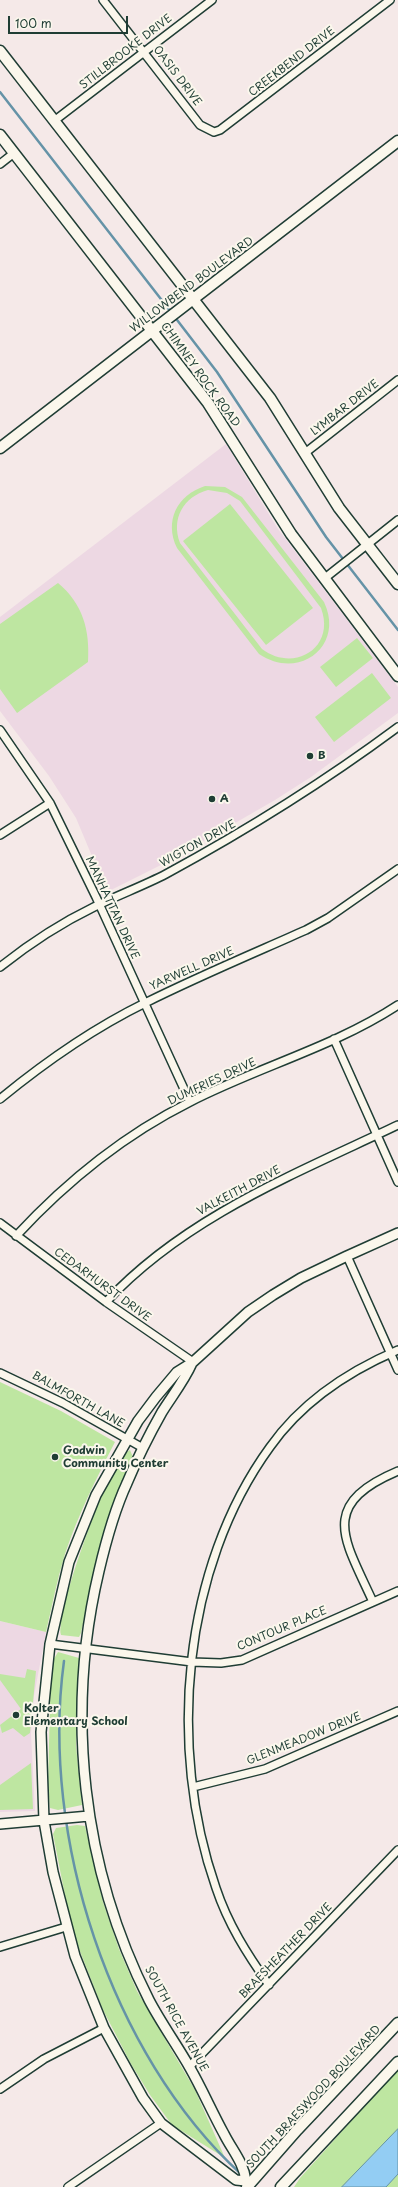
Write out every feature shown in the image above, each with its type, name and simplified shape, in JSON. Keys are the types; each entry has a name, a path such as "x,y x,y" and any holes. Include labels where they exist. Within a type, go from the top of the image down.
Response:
{"main road":[{"path":"0,51 270,398 339,508 398,584"},
{"name":"CHIMNEY ROCK ROAD","path":"0,135 208,403 291,534 398,676"},
{"name":"WILLOWBEND BOULEVARD","path":"0,448 398,140"},
{"name":"SOUTH BRAESWOOD BOULEVARD","path":"248,2185 297,2130 398,2023"},
{"path":"281,2187 398,2062"}],"street":[{"name":"OASIS DRIVE","path":"104,0 200,125 205,128"},
{"name":"STILLBROOKE DRIVE","path":"54,121 212,0"},
{"name":"CREEKBEND DRIVE","path":"205,128 214,132 220,130 390,0"},
{"path":"0,164 14,153"},
{"name":"LYMBAR DRIVE","path":"305,453 398,380"},
{"path":"325,578 398,520"},
{"name":"WIGTON DRIVE","path":"0,967 39,938 99,905 163,875 230,839 321,783 398,727"},
{"name":"MANHATTAN DRIVE","path":"0,730 50,803 190,1102"},
{"path":"0,835 50,803"},
{"name":"YARWELL DRIVE","path":"0,1099 38,1068 66,1049 144,1003 306,930 328,918 398,869"},
{"name":"DUMFRIES DRIVE","path":"16,1236 40,1210 87,1168 127,1140 190,1102 334,1039 398,1005"},
{"path":"334,1039 398,1182"},
{"name":"VALKEITH DRIVE","path":"106,1302 147,1262 195,1227 228,1207 398,1125"},
{"name":"CEDARHURST DRIVE","path":"0,1223 106,1302 193,1362"},
{"path":"248,2185 236,2180 161,2123 141,2095 104,2028 75,1956 66,1927 53,1872 44,1821 41,1732 50,1644 61,1594 75,1544 96,1495 127,1439 156,1397 178,1372 193,1362 213,1342 248,1312 301,1278 398,1233"},
{"path":"346,1256 398,1370"},
{"path":"269,1985 244,1949 216,1890 206,1859 192,1787 189,1733 192,1662 205,1585 228,1517 270,1447 304,1409 327,1390 349,1376 398,1350"},
{"name":"SOUTH RICE AVENUE","path":"193,1362 143,1448 126,1484 109,1531 91,1604 85,1648 81,1724 84,1774 89,1816 96,1854 120,1932 149,1999 189,2067 225,2137 245,2171 248,2185"},
{"name":"BALMFORTH LANE","path":"0,1373 63,1403 143,1448"},
{"path":"373,1602 346,1542 344,1530 345,1518 349,1506 364,1488 398,1471"},
{"name":"CONTOUR PLACE","path":"50,1644 192,1662 221,1663 242,1660 398,1591"},
{"name":"GLENMEADOW DRIVE","path":"192,1787 265,1769 398,1711"},
{"path":"0,1824 89,1816"},
{"name":"BRAESHEATHER DRIVE","path":"189,2067 398,1850"},
{"path":"0,1947 66,1927"},
{"path":"0,2089 44,2059 104,2028"},
{"path":"68,2187 161,2123"}],"shaded area":[{"path":"226,444 278,529 398,687 398,713 311,777 275,800 171,860 107,892 76,818 49,776 0,711 0,617"},
{"name":"Kolter Elementary School","path":"0,1621 46,1632 34,1696 31,1734 35,1811 0,1812"}],"green space":[{"path":"205,486 225,487 242,497 324,602 329,618 328,632 323,645 314,655 303,661 289,663 274,661 259,654 177,548 173,538 173,519 180,502 195,490","holes":["208,490 227,493 240,501 321,608 324,622 323,635 317,645 309,652 299,657 287,658 274,656 262,649 180,543 177,526 178,518 181,510 186,504 199,493"]},
{"path":"230,504 313,608 266,645 183,541"},
{"path":"58,583 74,600 83,618 88,639 88,662 17,713 0,689 0,624"},
{"path":"357,638 373,658 336,687 320,667"},
{"path":"372,673 391,698 334,742 315,717"},
{"path":"0,1382 61,1411 115,1442 88,1497 70,1540 65,1554 46,1632 0,1621"},
{"path":"130,1450 133,1457 96,1560 81,1633 79,1637 61,1635 61,1622 73,1575 93,1517 114,1470 122,1456"},
{"path":"58,1652 79,1658 76,1746 82,1805 58,1810 50,1808 48,1785 51,1664"},
{"path":"27,1669 36,1671 30,1733 24,1737 13,1728 2,1733 0,1725 21,1709 0,1680 0,1674 25,1678"},
{"path":"31,1763 33,1809 0,1810 0,1785"},
{"path":"77,1825 85,1826 103,1902 119,1949 137,1991 195,2090 225,2158 172,2125 150,2095 131,2064 103,2010 79,1949 68,1911 53,1834 56,1828"},
{"path":"398,2069 398,2187 294,2187 300,2178"}],"water":[{"path":"398,2129 398,2174 386,2187 342,2187"}],"waterway":[{"path":"0,92 171,312"},
{"path":"174,316 217,372 326,537 398,630"},
{"path":"64,1661 59,1728 63,1798 75,1869 94,1938 121,2005 155,2068 195,2125 241,2174"}],"place":[{"name":"B","path":"310,756"},
{"name":"A","path":"212,799"},
{"name":"Godwin Community Center","path":"55,1457"},
{"name":"Kolter Elementary School","path":"16,1715"}]}
